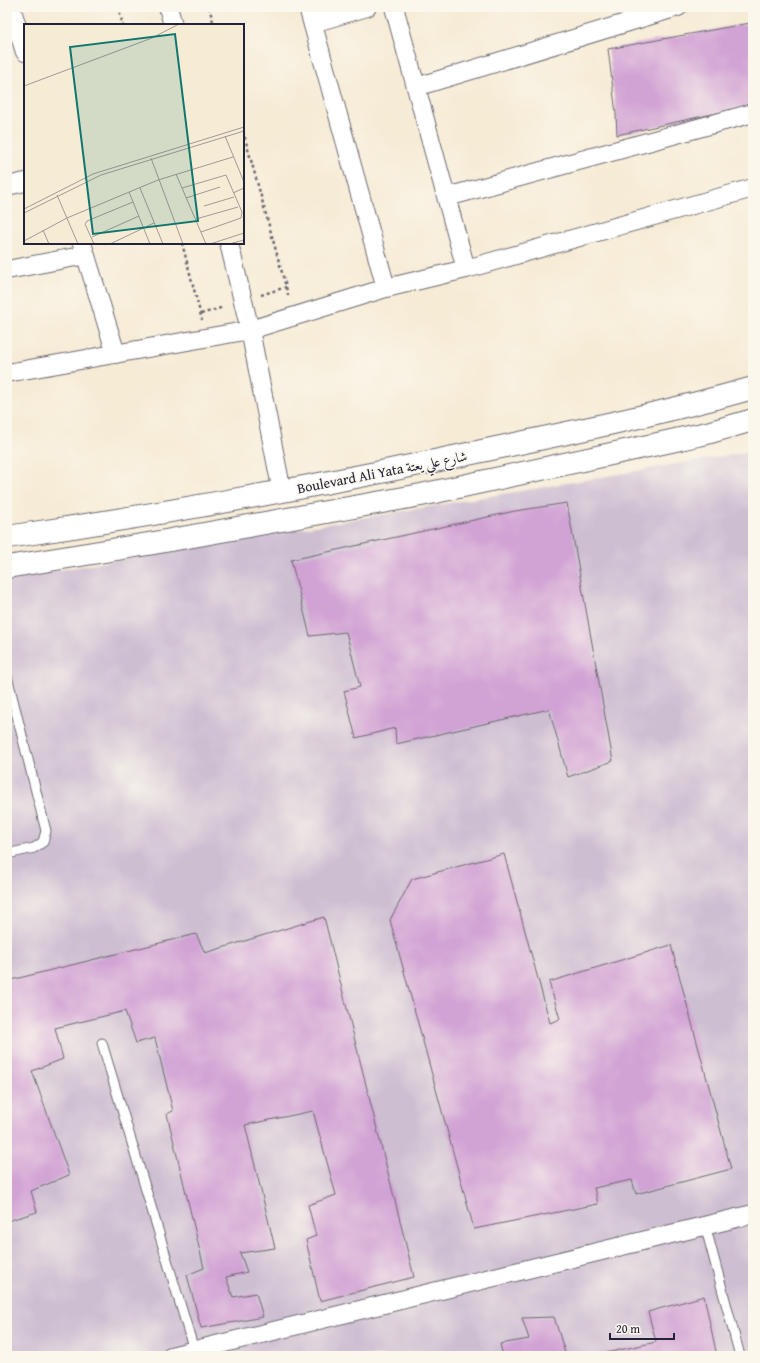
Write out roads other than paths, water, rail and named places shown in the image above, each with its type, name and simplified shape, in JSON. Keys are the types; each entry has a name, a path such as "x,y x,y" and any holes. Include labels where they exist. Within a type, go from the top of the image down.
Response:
{"street":[{"path":"168,7 173,24"},
{"path":"367,7 310,15 386,288"},
{"path":"394,7 466,269"},
{"path":"416,87 678,7"},
{"path":"10,11 24,49"},
{"path":"447,197 753,114"},
{"path":"7,186 24,182"},
{"path":"7,373 250,330 386,288 466,269 753,188"},
{"path":"229,244 250,330 282,492"},
{"path":"7,270 84,249 116,354"},
{"name":"Boulevard Ali Yata شارع علي يعتة","path":"7,537 282,492 417,465 655,414 753,388"},
{"name":"Boulevard Ali Yata شارع علي يعتة","path":"7,566 162,542 422,494 692,436 753,420"},
{"path":"171,1356 753,1214"}],"lane":[{"path":"7,676 46,831 43,842 34,848 7,854"},
{"path":"102,1043 194,1350"},
{"path":"705,1225 740,1356"}]}
